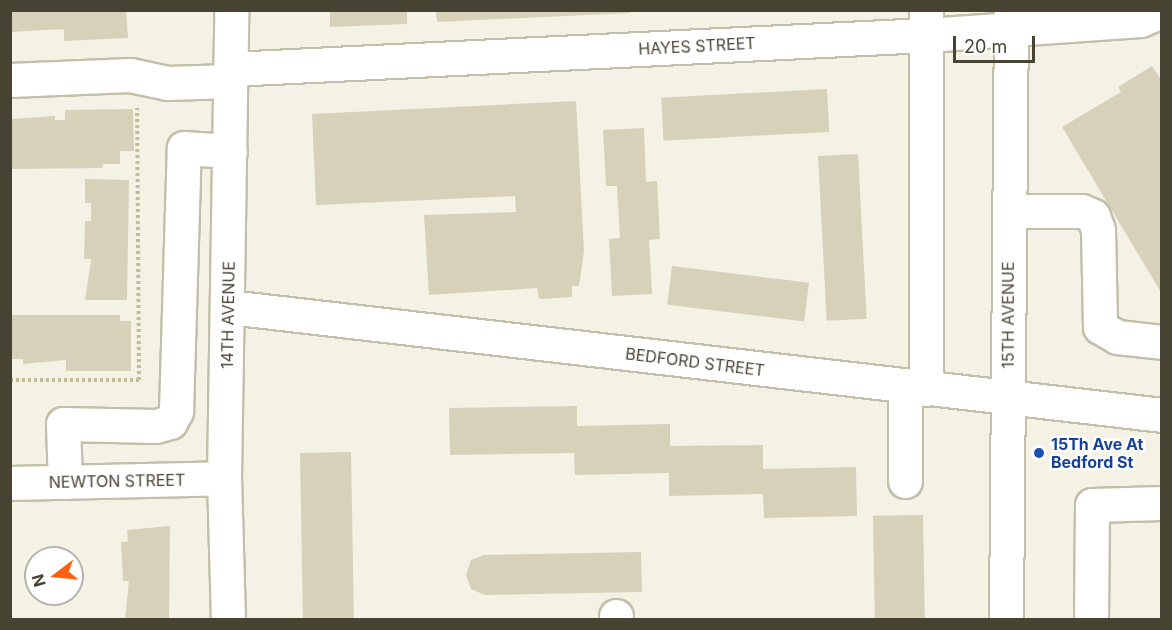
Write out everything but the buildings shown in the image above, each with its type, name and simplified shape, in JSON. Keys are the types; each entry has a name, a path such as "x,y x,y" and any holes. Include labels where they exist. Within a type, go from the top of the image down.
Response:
{"street":[{"name":"14TH AVENUE","path":"228,620 224,478 229,307 231,10"},
{"name":"HAYES STREET","path":"10,80 137,77 167,83 231,75 926,23 1011,20 1140,20 1161,10"},
{"name":"15TH AVENUE","path":"1006,620 1011,20"},
{"path":"905,481 915,388 926,23"},
{"path":"65,482 63,424 156,426 170,422 176,411 184,148 230,152"},
{"path":"1009,211 1082,211 1093,216 1098,230 1100,327 1117,337 1161,342"},
{"name":"BEDFORD STREET","path":"229,307 1161,415"},
{"name":"NEWTON STREET","path":"10,483 224,478"},
{"path":"1091,620 1092,506 1161,503"}],"path":[{"path":"10,380 139,381 137,77"}],"place":[{"name":"15Th Ave At Bedford St","path":"1039,453"}]}
